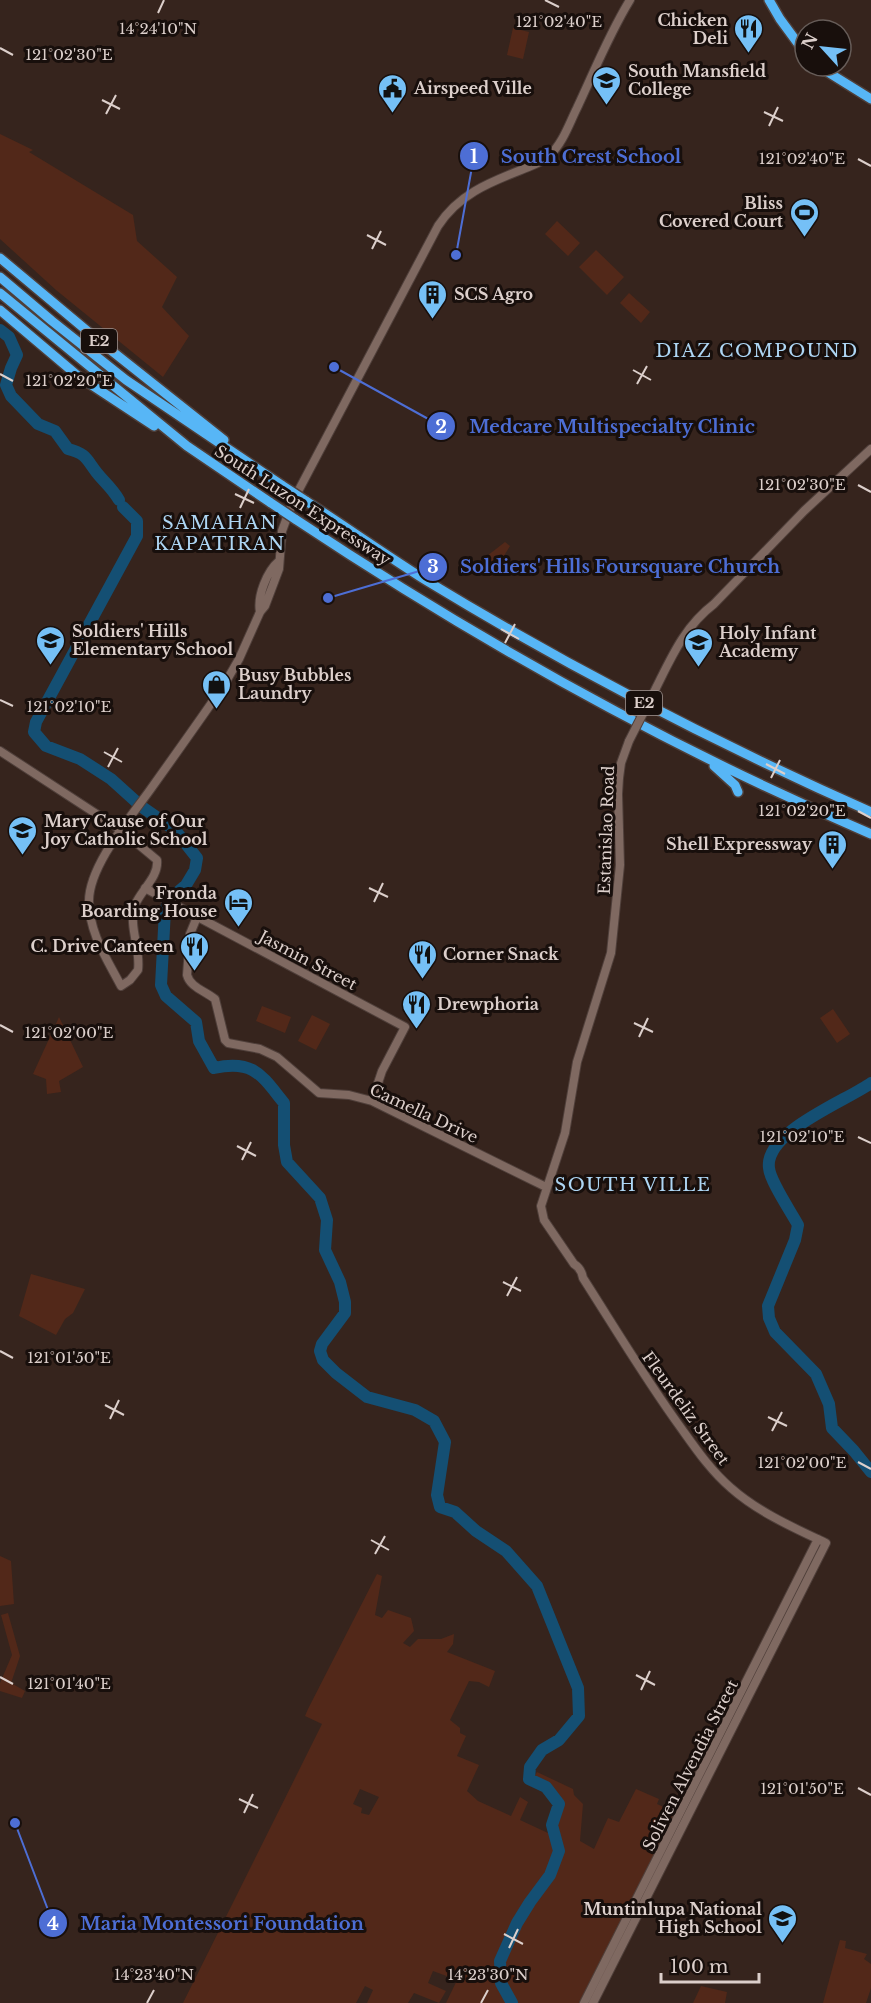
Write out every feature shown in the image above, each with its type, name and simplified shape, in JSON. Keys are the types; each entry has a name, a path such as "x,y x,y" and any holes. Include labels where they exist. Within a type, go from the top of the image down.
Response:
{"highway":[{"path":"769,0 793,37"},
{"path":"837,78 871,99"},
{"name":"E2","path":"0,258 98,340 201,421 250,464"},
{"name":"South Luzon Expressway","path":"0,277 126,380 425,579 578,669 716,740 871,812"},
{"name":"South Luzon Expressway","path":"0,293 187,446 362,563 521,658 661,736 768,788 871,834"},
{"name":"E2","path":"0,310 78,376 187,446"},
{"path":"704,756 735,785 738,792"}],"street":[{"path":"0,752 121,830 157,860 157,868 136,905 133,916 138,970 122,986 94,936 89,918 88,898 93,877 121,830 228,679 243,651 260,612 266,606 279,569 284,524 293,501 438,225 450,209 468,194 544,159 556,148 630,0"},
{"name":"Estanislao Road","path":"546,1187 565,1133 577,1062 610,953 620,865 619,778 621,763 629,741 690,626 804,511 871,449"},
{"name":"Jasmin Street","path":"145,888 405,1027 382,1071 372,1101"},
{"name":"Camella Drive","path":"197,916 190,934 187,975 189,981 214,999 225,1040 228,1043 260,1049 277,1057 319,1094 350,1095 372,1101 546,1187"},
{"name":"Fleurdeliz Street","path":"546,1187 541,1206 542,1215 672,1416 718,1476 745,1499 826,1543"},
{"name":"Soliven Alvendia Street","path":"584,2003 818,1539"},
{"name":"Soliven Alvendia Street","path":"593,2003 826,1543"}],"shaded area":[{"path":"513,28 529,32 523,59 507,55"},
{"path":"0,134 33,150 29,152 133,215 137,241 177,277 162,307 189,336 163,377 56,290 0,239"},
{"path":"557,221 580,243 568,256 545,234"},
{"path":"596,250 624,277 607,295 579,267"},
{"path":"629,293 650,312 641,323 620,303"},
{"path":"505,542 510,546 491,577 474,566"},
{"path":"262,1006 291,1017 285,1033 256,1021"},
{"path":"833,1009 850,1034 837,1043 820,1018"},
{"path":"312,1015 330,1024 316,1050 298,1041"},
{"path":"59,1017 83,1067 59,1081 61,1092 47,1094 46,1079 33,1074"},
{"path":"31,1274 85,1289 73,1313 65,1319 56,1335 19,1316"},
{"path":"0,1556 11,1561 14,1604 0,1606"},
{"path":"377,1574 382,1576 375,1615 382,1618 388,1610 411,1618 414,1631 403,1643 410,1647 418,1639 441,1639 454,1634 453,1644 447,1652 495,1671 489,1687 479,1682 469,1681 450,1720 460,1728 460,1733 466,1736 457,1756 479,1765 467,1791 478,1801 511,1816 520,1797 528,1802 520,1820 548,1833 559,1804 546,1787 532,1781 537,1772 573,1789 574,1795 583,1804 580,1841 594,1849 608,1818 619,1822 636,1789 659,1799 657,1804 677,1813 579,2003 446,2003 461,1972 460,1968 452,1978 433,1971 428,1983 446,1991 439,2003 414,1993 408,2003 367,2003 373,1990 365,1986 356,2003 183,2003 322,1724 305,1716","holes":["360,1789 379,1797 369,1815 361,1813 362,1808 353,1804"]},
{"path":"8,1613 20,1656 11,1683 25,1691 22,1698 0,1691 0,1683 12,1655 1,1615"},
{"path":"840,1940 846,1941 845,1948 867,1954 864,1959 871,1964 871,1988 866,2003 823,2003"},
{"path":"701,1986 727,1992 725,2003 693,2003"}],"waterway":[{"path":"0,330 9,337 17,355 6,385 11,396 38,424 55,431 68,449 86,458 119,500"},
{"path":"123,507 137,521 137,536 36,722 34,732 46,746 80,759 111,779 142,807 175,830 197,858 195,870 186,885 171,898 165,910 161,985 166,996 196,1022 199,1041 214,1068 228,1066 248,1068 263,1078 284,1103 284,1145 287,1162 320,1198 327,1220 325,1250 340,1282 345,1302 345,1313 322,1344 320,1351 323,1360 367,1397 415,1410 434,1421 445,1442 437,1495 440,1507 455,1512 476,1531 506,1551 537,1586 578,1688 579,1716 559,1740 542,1750 530,1767 529,1779 546,1787 559,1804 552,1825 559,1851 550,1875 517,1923 500,1961 501,1983 512,2003"},
{"path":"871,1083 792,1130 779,1142 771,1155 770,1174 798,1225 795,1240 768,1306 769,1318 775,1332 816,1374 829,1404 832,1428 871,1472"}],"place":[{"name":"Chicken Deli","path":"749,54"},
{"name":"South Mansfield College","path":"607,106"},
{"name":"Airspeed Ville","path":"393,114"},
{"name":"Bliss Covered Court","path":"804,238"},
{"name":"South Crest School","path":"456,255"},
{"name":"SCS Agro","path":"433,320"},
{"name":"Medcare Multispecialty Clinic","path":"334,367"},
{"name":"Soldiers' Hills Foursquare Church","path":"328,598"},
{"name":"Soldiers' Hills Elementary School","path":"51,666"},
{"name":"Holy Infant Academy","path":"698,668"},
{"name":"Busy Bubbles Laundry","path":"217,710"},
{"name":"Mary Cause of Our Joy Catholic School","path":"23,856"},
{"name":"Shell Expressway","path":"833,870"},
{"name":"Fronda Boarding House","path":"238,928"},
{"name":"C. Drive Canteen","path":"195,972"},
{"name":"Corner Snack","path":"422,980"},
{"name":"Drewphoria","path":"416,1030"},
{"name":"Maria Montessori Foundation","path":"15,1823"},
{"name":"Muntinlupa National High School","path":"783,1944"}],"district":[{"name":"DIAZ COMPOUND","path":"757,351"},
{"name":"SAMAHAN KAPATIRAN","path":"220,533"},
{"name":"SOUTH VILLE","path":"633,1185"}]}
